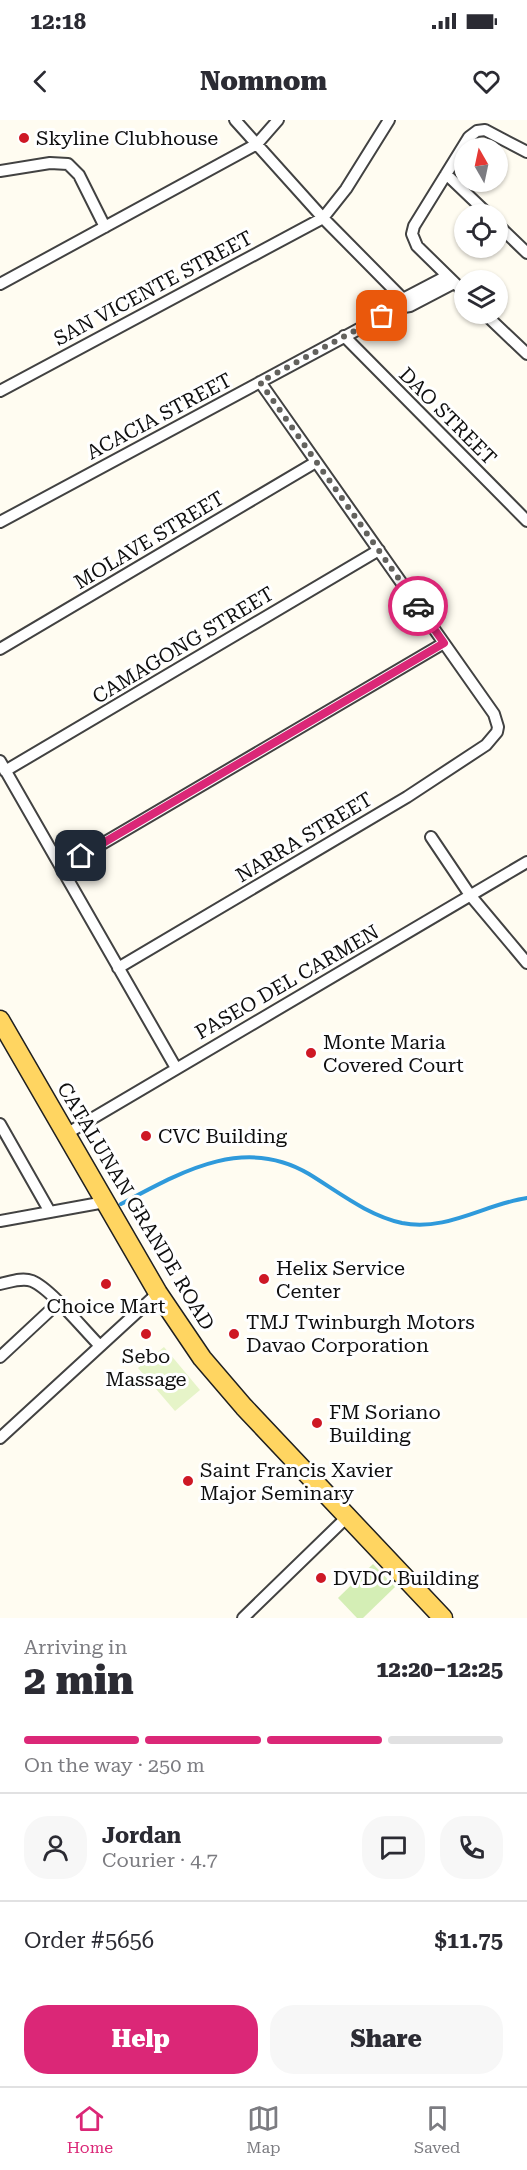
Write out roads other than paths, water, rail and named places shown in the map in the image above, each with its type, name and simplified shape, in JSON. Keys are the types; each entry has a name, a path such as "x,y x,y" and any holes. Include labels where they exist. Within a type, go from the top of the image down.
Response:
{"main road":[{"name":"CATALUNAN GRANDE ROAD","path":"0,1020 158,1293 189,1340 224,1386 443,1618"}],"street":[{"path":"235,120 403,304"},
{"path":"0,284 257,144 278,120"},
{"path":"323,218 346,189 389,120"},
{"path":"454,283 417,246 412,234 419,217 469,137 477,131 485,130 527,151"},
{"path":"0,171 50,163 69,164 79,175 105,227"},
{"path":"446,174 478,204"},
{"name":"SAN VICENTE STREET","path":"0,391 323,218"},
{"path":"508,235 527,253"},
{"name":"ACACIA STREET","path":"0,522 450,279"},
{"path":"496,324 527,354"},
{"name":"DAO STREET","path":"344,336 527,521"},
{"path":"61,868 444,643 260,382"},
{"name":"MOLAVE STREET","path":"0,649 316,462"},
{"name":"CAMAGONG STREET","path":"3,766 379,550"},
{"name":"NARRA STREET","path":"118,968 407,797 493,740 498,727 494,714 444,643"},
{"path":"3,766 176,1068"},
{"path":"431,837 470,895 527,963"},
{"name":"PASEO DEL CARMEN","path":"66,1134 526,864"},
{"path":"0,1124 50,1212"},
{"path":"0,1221 105,1202"},
{"path":"0,1284 24,1280 33,1281 100,1346"},
{"path":"0,1438 158,1293"},
{"path":"0,1357 58,1303"},
{"path":"243,1618 347,1517"}],"waterway":[{"path":"121,1204 190,1170 213,1162 237,1158 261,1158 285,1163 309,1174 365,1209 402,1223 418,1225 450,1221 527,1198"}],"place":[{"name":"Skyline Clubhouse","path":"24,138"},
{"name":"Monte Maria Covered Court","path":"311,1053"},
{"name":"CVC Building","path":"146,1136"},
{"name":"Helix Service Center","path":"264,1279"},
{"name":"Choice Mart","path":"106,1284"},
{"name":"Sebo Massage","path":"146,1334"},
{"name":"TMJ Twinburgh Motors Davao Corporation","path":"234,1334"},
{"name":"FM Soriano Building","path":"317,1423"},
{"name":"Saint Francis Xavier Major Seminary","path":"188,1481"},
{"name":"DVDC Building","path":"321,1578"}]}
